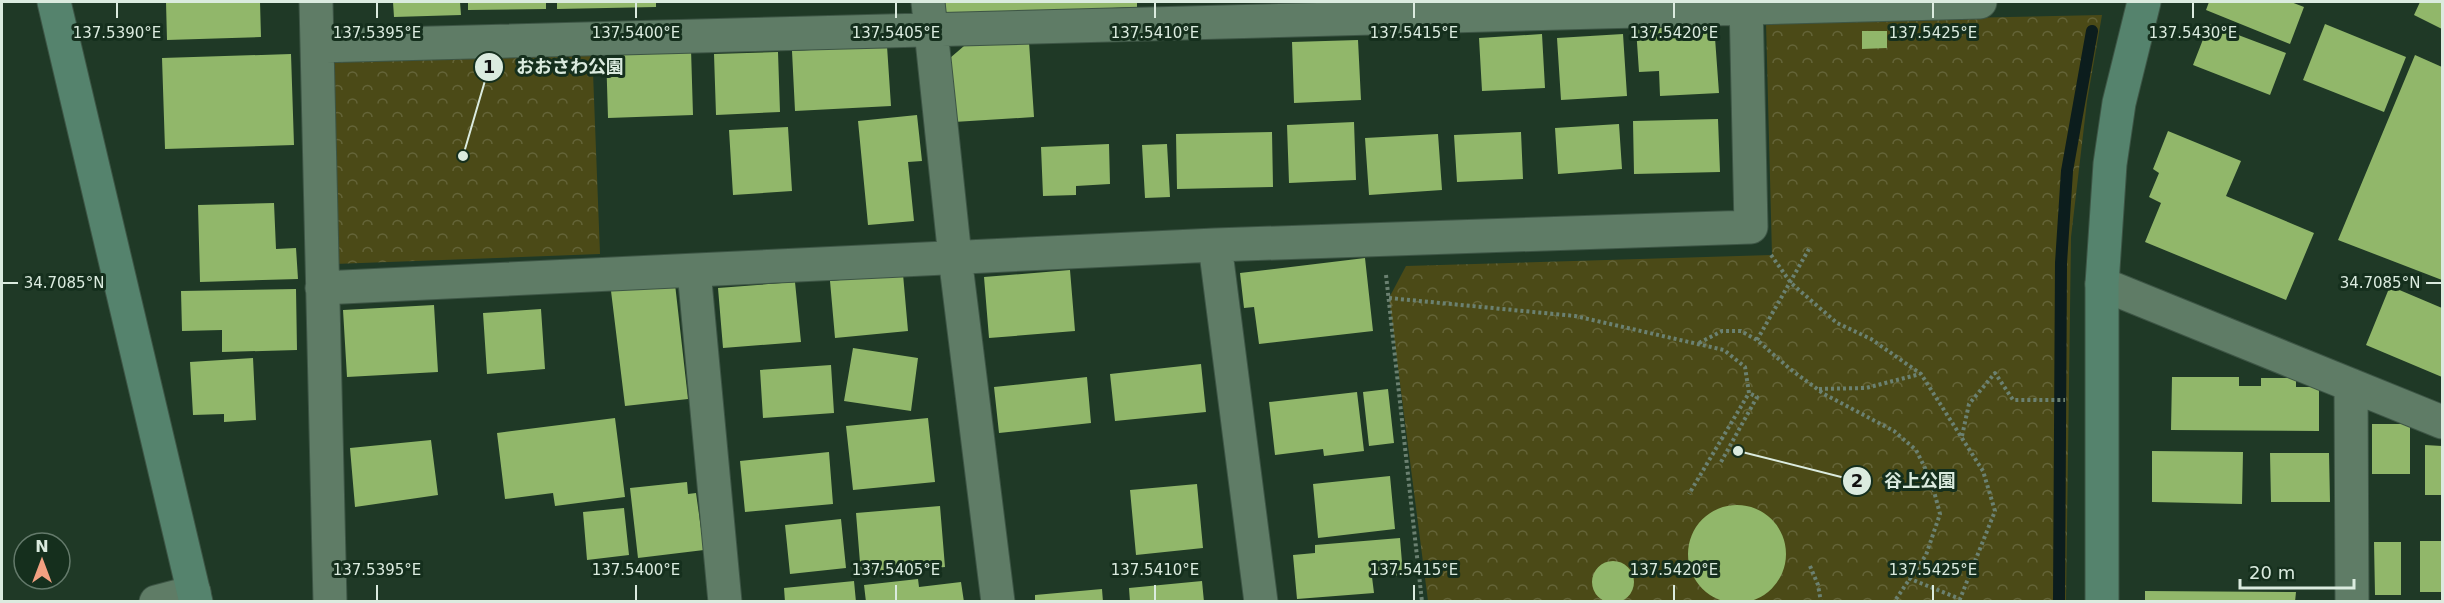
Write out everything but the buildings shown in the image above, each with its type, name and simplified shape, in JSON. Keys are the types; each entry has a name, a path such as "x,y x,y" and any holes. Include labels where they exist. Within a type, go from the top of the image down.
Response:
{"street":[{"path":"54,2 195,597 156,602"},
{"path":"316,2 330,602"},
{"path":"316,46 929,16 1980,2"},
{"path":"2102,602 2103,284 2113,133 2144,2"},
{"path":"322,288 1215,245 1751,227 1747,4"},
{"path":"929,16 955,257 998,602"},
{"path":"1215,245 1261,602"},
{"path":"694,271 725,602"},
{"path":"2103,284 2442,422"},
{"path":"2351,385 2352,602"}],"path":[{"path":"1751,227 1791,283 1837,323 1871,339 1921,374 1983,471 1995,511 1960,598 1908,578"},
{"path":"1382,238 1422,602"},
{"path":"1757,340 1809,249"},
{"path":"1389,298 1575,316 1724,350 1745,367 1749,393 1689,494"},
{"path":"1698,344 1722,332 1741,332 1757,340 1790,369 1819,389 1894,431 1916,450 1931,480 1940,514 1926,555 1908,578 1894,602"},
{"path":"1961,436 1969,404 1995,373 2013,400 2074,401"},
{"path":"1819,389 1866,388 1921,374"},
{"path":"1721,462 1757,397 1749,393"},
{"path":"1810,566 1818,585 1821,602"}],"green space":[{"path":"2102,15 2087,101 2071,237 2066,601 1428,601 1389,298 1406,266 1772,255 1766,22"},
{"path":"592,47 600,254 334,264 326,58"}],"waterway":[{"path":"2059,602 2061,263 2067,171 2092,31"}],"place":[{"name":"おおさわ公園","path":"463,156"},
{"name":"谷上公園","path":"1738,451"}]}
